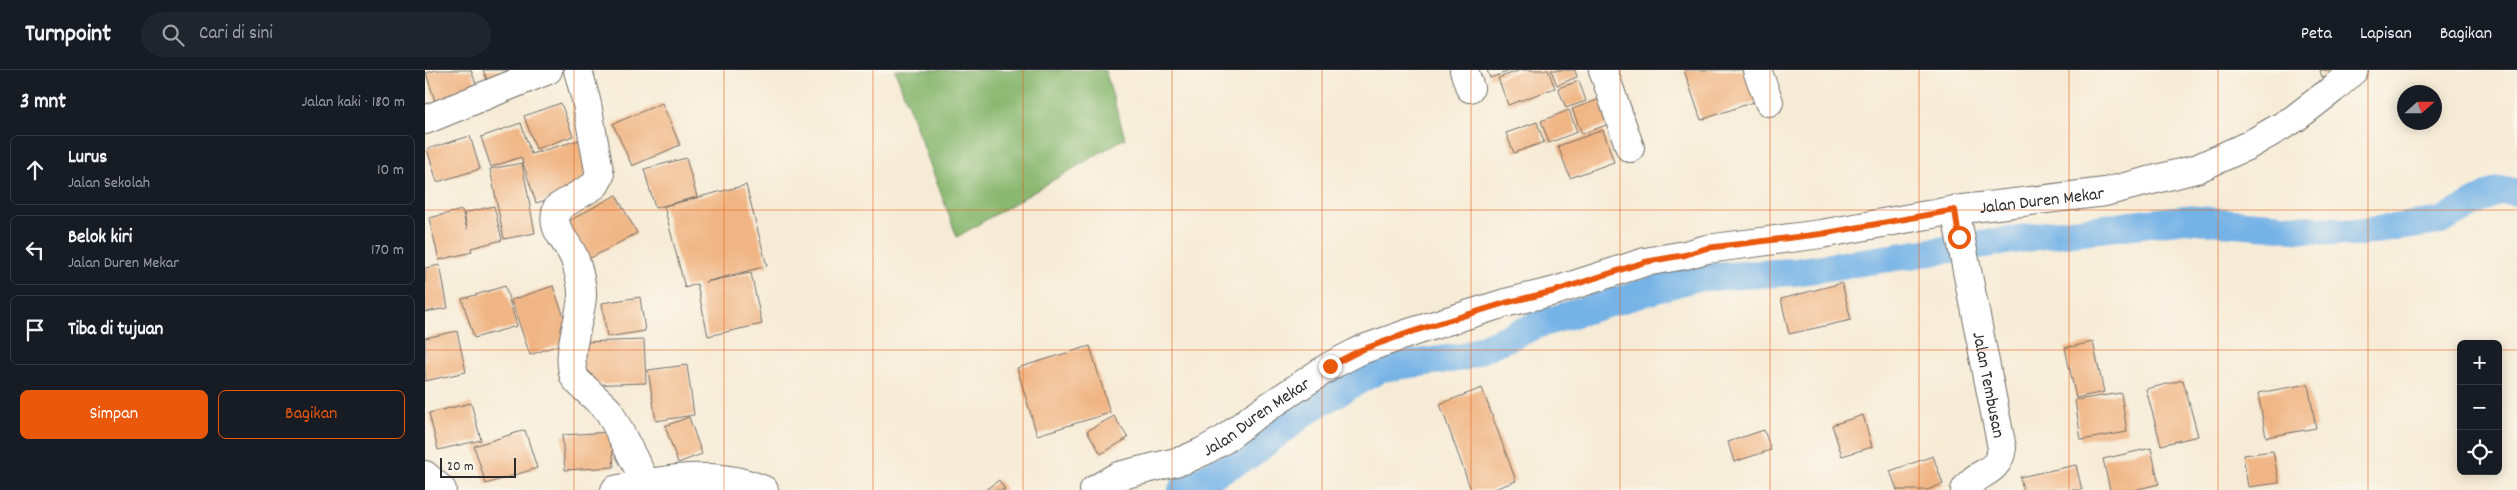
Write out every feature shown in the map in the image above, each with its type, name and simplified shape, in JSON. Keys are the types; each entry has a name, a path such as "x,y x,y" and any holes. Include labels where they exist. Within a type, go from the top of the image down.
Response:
{"street":[{"path":"425,120 548,70"},
{"path":"578,70 589,114 600,176 595,186 557,208 553,218 556,228 576,260 582,294 571,366 575,379 597,397 609,411 646,483"},
{"path":"1603,70 1630,148"},
{"path":"1757,70 1769,102"},
{"name":"Jalan Duren Mekar","path":"1094,490 1119,476 1184,460 1202,452 1225,439 1330,366 1361,350 1411,332 1555,291 1645,262 1685,255 1707,248 1821,234 1955,210 2105,192 2196,169 2249,145 2293,118 2333,89 2354,70"},
{"name":"Jalan Tembusan","path":"1955,210 1961,250 2001,448 2000,458 1994,468 1968,485 1965,490"},
{"path":"425,475 443,490"},
{"path":"615,490 646,483 691,477 715,477 749,483 764,490"}],"green space":[{"path":"895,70 1105,70 1125,138 957,237"}],"building":[{"path":"436,70 471,70 477,87 435,101 426,73"},
{"path":"483,70 519,70 488,82"},
{"path":"1487,70 1513,70 1490,78"},
{"path":"1521,70 1548,70 1555,88 1508,105 1498,78"},
{"path":"1551,70 1575,70 1577,77 1557,85"},
{"path":"1684,70 1748,70 1759,100 1701,120"},
{"path":"2320,70 2345,70 2322,77"},
{"path":"1579,81 1586,101 1566,108 1558,88"},
{"path":"1600,99 1609,124 1582,134 1572,109"},
{"path":"561,103 573,136 536,149 524,116"},
{"path":"662,103 680,145 632,166 613,124"},
{"path":"1569,110 1577,132 1549,143 1541,121"},
{"path":"1537,122 1544,142 1514,153 1506,133"},
{"path":"521,123 531,154 579,140 593,186 536,203 521,157 491,167 481,137"},
{"path":"1603,130 1614,162 1570,178 1558,146"},
{"path":"470,136 480,169 437,182 427,149"},
{"path":"686,158 697,197 655,208 644,169"},
{"path":"522,163 535,233 504,239 490,169"},
{"path":"746,185 767,266 705,282 751,273 762,324 708,336 697,284 685,288 664,206"},
{"path":"616,195 637,233 587,260 567,222"},
{"path":"494,206 502,240 471,248 472,252 439,260 429,218 462,210 467,229 464,213"},
{"path":"440,265 448,308 425,312 425,268"},
{"path":"1842,283 1851,320 1789,334 1781,299"},
{"path":"505,286 517,326 474,338 462,299"},
{"path":"553,286 572,340 530,355 511,300"},
{"path":"640,297 645,331 607,337 602,303"},
{"path":"457,331 466,372 425,381 425,338"},
{"path":"644,340 646,383 584,385 582,342"},
{"path":"2093,342 2104,392 2076,398 2065,348"},
{"path":"1090,346 1110,413 1037,435 1017,368"},
{"path":"687,365 694,415 656,421 648,370"},
{"path":"2183,380 2198,436 2161,445 2146,389"},
{"path":"2308,384 2316,428 2266,437 2258,393"},
{"path":"1482,388 1516,481 1492,490 1471,490 1440,404"},
{"path":"2121,393 2127,432 2081,440 2075,400"},
{"path":"471,403 481,440 438,450 429,413"},
{"path":"1863,415 1872,447 1842,456 1832,425"},
{"path":"1114,416 1128,438 1101,454 1087,431"},
{"path":"689,417 702,454 678,463 665,426"},
{"path":"525,430 537,468 486,484 474,446"},
{"path":"1764,430 1771,450 1734,462 1728,442"},
{"path":"611,432 614,467 565,470 562,435"},
{"path":"2151,448 2159,484 2134,490 2110,490 2103,459"},
{"path":"2273,451 2279,483 2248,487 2243,455"},
{"path":"1933,456 1943,484 1927,490 1897,490 1890,471"},
{"path":"2076,465 2082,490 2023,490 2020,477"},
{"path":"999,480 1005,490 985,490"}],"waterway":[{"path":"1182,490 1250,455 1314,406 1381,368 1463,357 1539,324 1693,278 1795,272 2046,235 2185,219 2355,233 2441,221 2497,191 2517,192"}],"route":[{"path":"1330,366 1361,350 1455,318 1555,291 1645,262 1685,255 1707,248 1821,234 1955,210 1959,237"}]}
